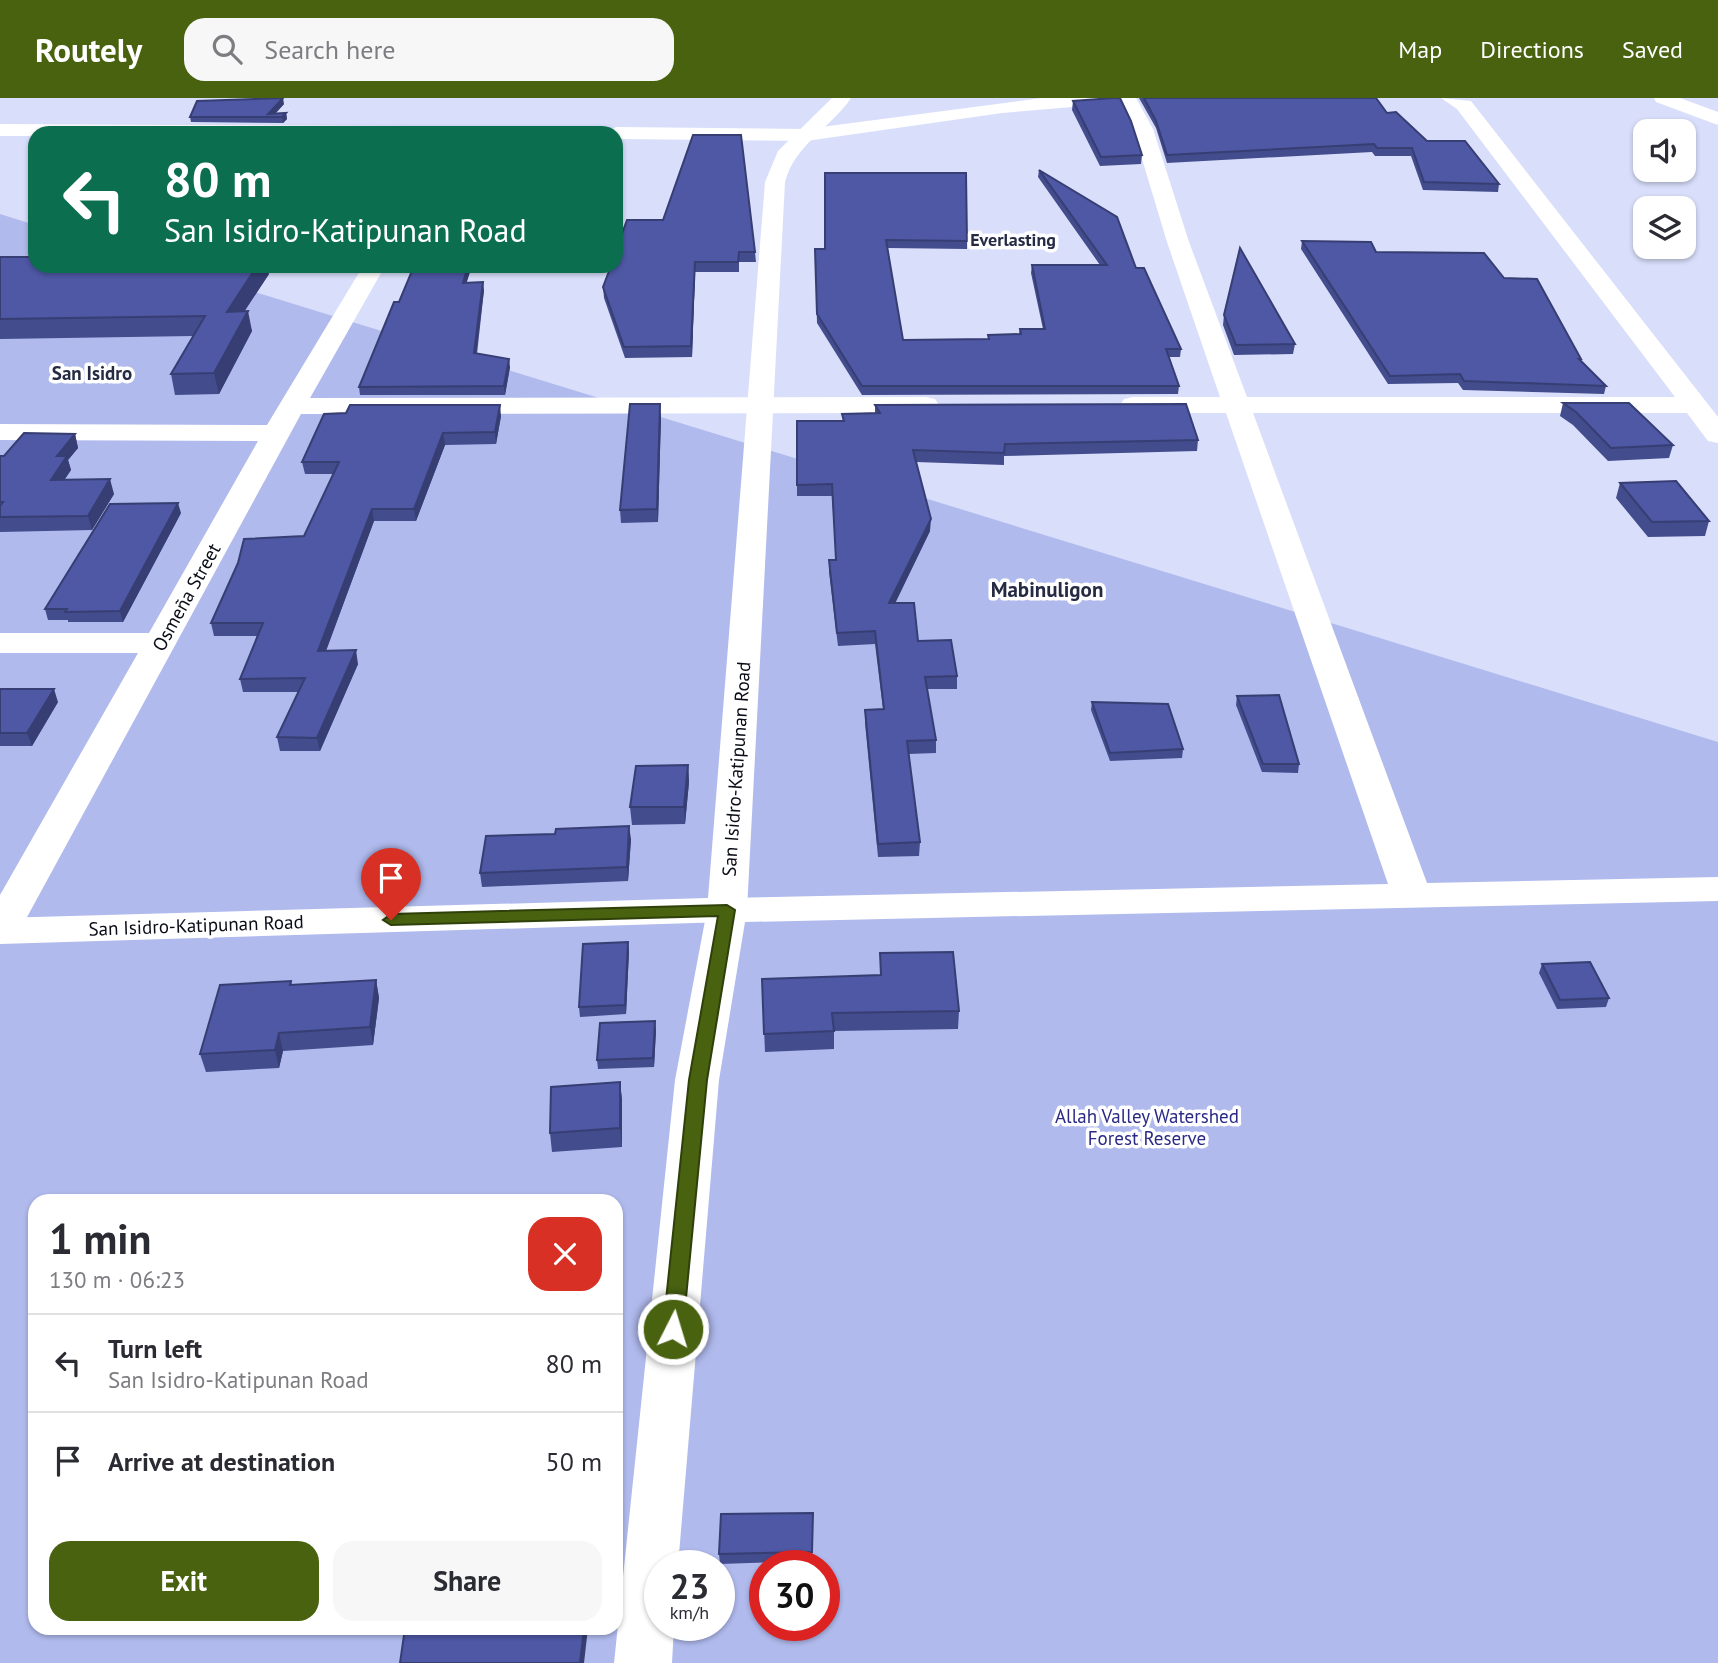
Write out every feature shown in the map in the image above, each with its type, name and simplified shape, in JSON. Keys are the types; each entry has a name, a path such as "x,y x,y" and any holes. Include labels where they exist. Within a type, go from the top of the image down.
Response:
{"street":[{"name":"San Isidro-Katipunan Road","path":"0,930 727,910 777,167 783,154 827,120 842,98"},
{"path":"623,133 806,135 1002,107 1108,98"},
{"path":"1127,98 1143,129 1178,242 1411,893"},
{"path":"1450,98 1464,105 1718,435"},
{"path":"1663,98 1718,119"},
{"path":"0,131 28,131"},
{"name":"Osmeña Street","path":"0,930 284,420 370,273"},
{"path":"0,432 759,405 950,405"},
{"path":"1114,405 1695,405"},
{"path":"0,643 160,643"},
{"path":"643,1663 651,1551 698,1080 727,910 1411,893 1718,889"}],"green space":[{"name":"Allah Valley Watershed Forest Reserve","path":"0,214 28,223 28,273 193,273 1718,742 1718,1663 0,1663"}],"building":[{"path":"283,98 268,114 286,113 282,117 190,117 197,101"},
{"path":"1120,98 1142,155 1101,157 1073,101"},
{"path":"1144,98 1376,98 1387,113 1396,112 1427,141 1465,141 1499,184 1424,182 1412,148 1377,148 1374,144 1167,155 1156,121"},
{"path":"693,135 741,135 755,252 739,252 738,262 695,262 691,346 624,347 603,287 608,273 623,273 623,231 627,220 663,220"},
{"path":"1039,170 1117,217 1136,268 1144,268 1181,349 1166,349 1179,386 862,386 817,314 815,249 825,249 825,173 966,173 967,241 886,240 903,340 989,339 988,335 1021,334 1020,329 1045,329 1032,265 1107,265"},
{"path":"1302,241 1371,242 1376,252 1484,253 1504,278 1537,279 1579,359 1606,386 1464,381 1460,374 1390,376"},
{"path":"1240,248 1295,344 1236,345 1224,315"},
{"path":"0,257 28,257 28,273 252,273 227,312 248,311 214,373 171,374 205,316 0,319"},
{"path":"411,273 466,273 463,283 483,282 474,353 509,359 504,386 359,387 394,302 399,302"},
{"path":"1563,403 1629,403 1673,445 1611,448 1576,412"},
{"path":"630,404 660,404 657,509 620,510"},
{"path":"1186,404 1198,440 1005,444 1004,453 913,450 931,519 889,603 914,603 918,641 951,640 957,676 925,677 936,740 907,741 920,842 878,844 865,710 884,709 875,631 837,633 829,560 836,560 832,484 797,485 797,421 844,421 842,414 880,413 875,405"},
{"path":"350,405 500,405 495,432 443,433 414,509 372,509 318,651 356,650 317,738 277,737 305,678 240,679 263,623 211,623 238,563 244,539 304,536 339,462 302,462 324,414 346,413"},
{"path":"24,433 75,434 57,456 67,456 51,480 110,479 88,516 0,517 0,506 3,502 0,502 0,456 4,456"},
{"path":"1676,481 1709,521 1652,522 1620,483"},
{"path":"178,503 120,611 65,612 67,609 45,609 110,504"},
{"path":"0,689 54,689 27,733 0,733"},
{"path":"1279,695 1299,764 1263,764 1237,696"},
{"path":"1092,702 1168,704 1183,749 1110,753"},
{"path":"688,765 684,807 630,807 636,766"},
{"path":"629,826 627,867 480,873 486,836 555,834 556,829"},
{"path":"628,942 625,1005 579,1007 583,944"},
{"path":"953,952 959,1011 832,1013 834,1031 764,1034 762,979 881,975 880,953"},
{"path":"1590,962 1609,998 1560,1000 1542,964"},
{"path":"376,980 370,1027 279,1033 275,1050 200,1054 220,985 291,981 290,985"},
{"path":"655,1021 653,1058 597,1060 600,1023"},
{"path":"620,1082 620,1128 550,1133 551,1087"},
{"path":"813,1513 812,1550 749,1550 749,1553 735,1554 735,1550 719,1550 721,1514"},
{"path":"404,1635 583,1635 580,1663 400,1663"}],"district":[{"name":"Everlasting","path":"1013,240"},
{"name":"San Isidro","path":"92,373"},
{"name":"Mabinuligon","path":"1047,590"}],"route":[{"path":"391,920 727,910 698,1080 673,1329"}]}
